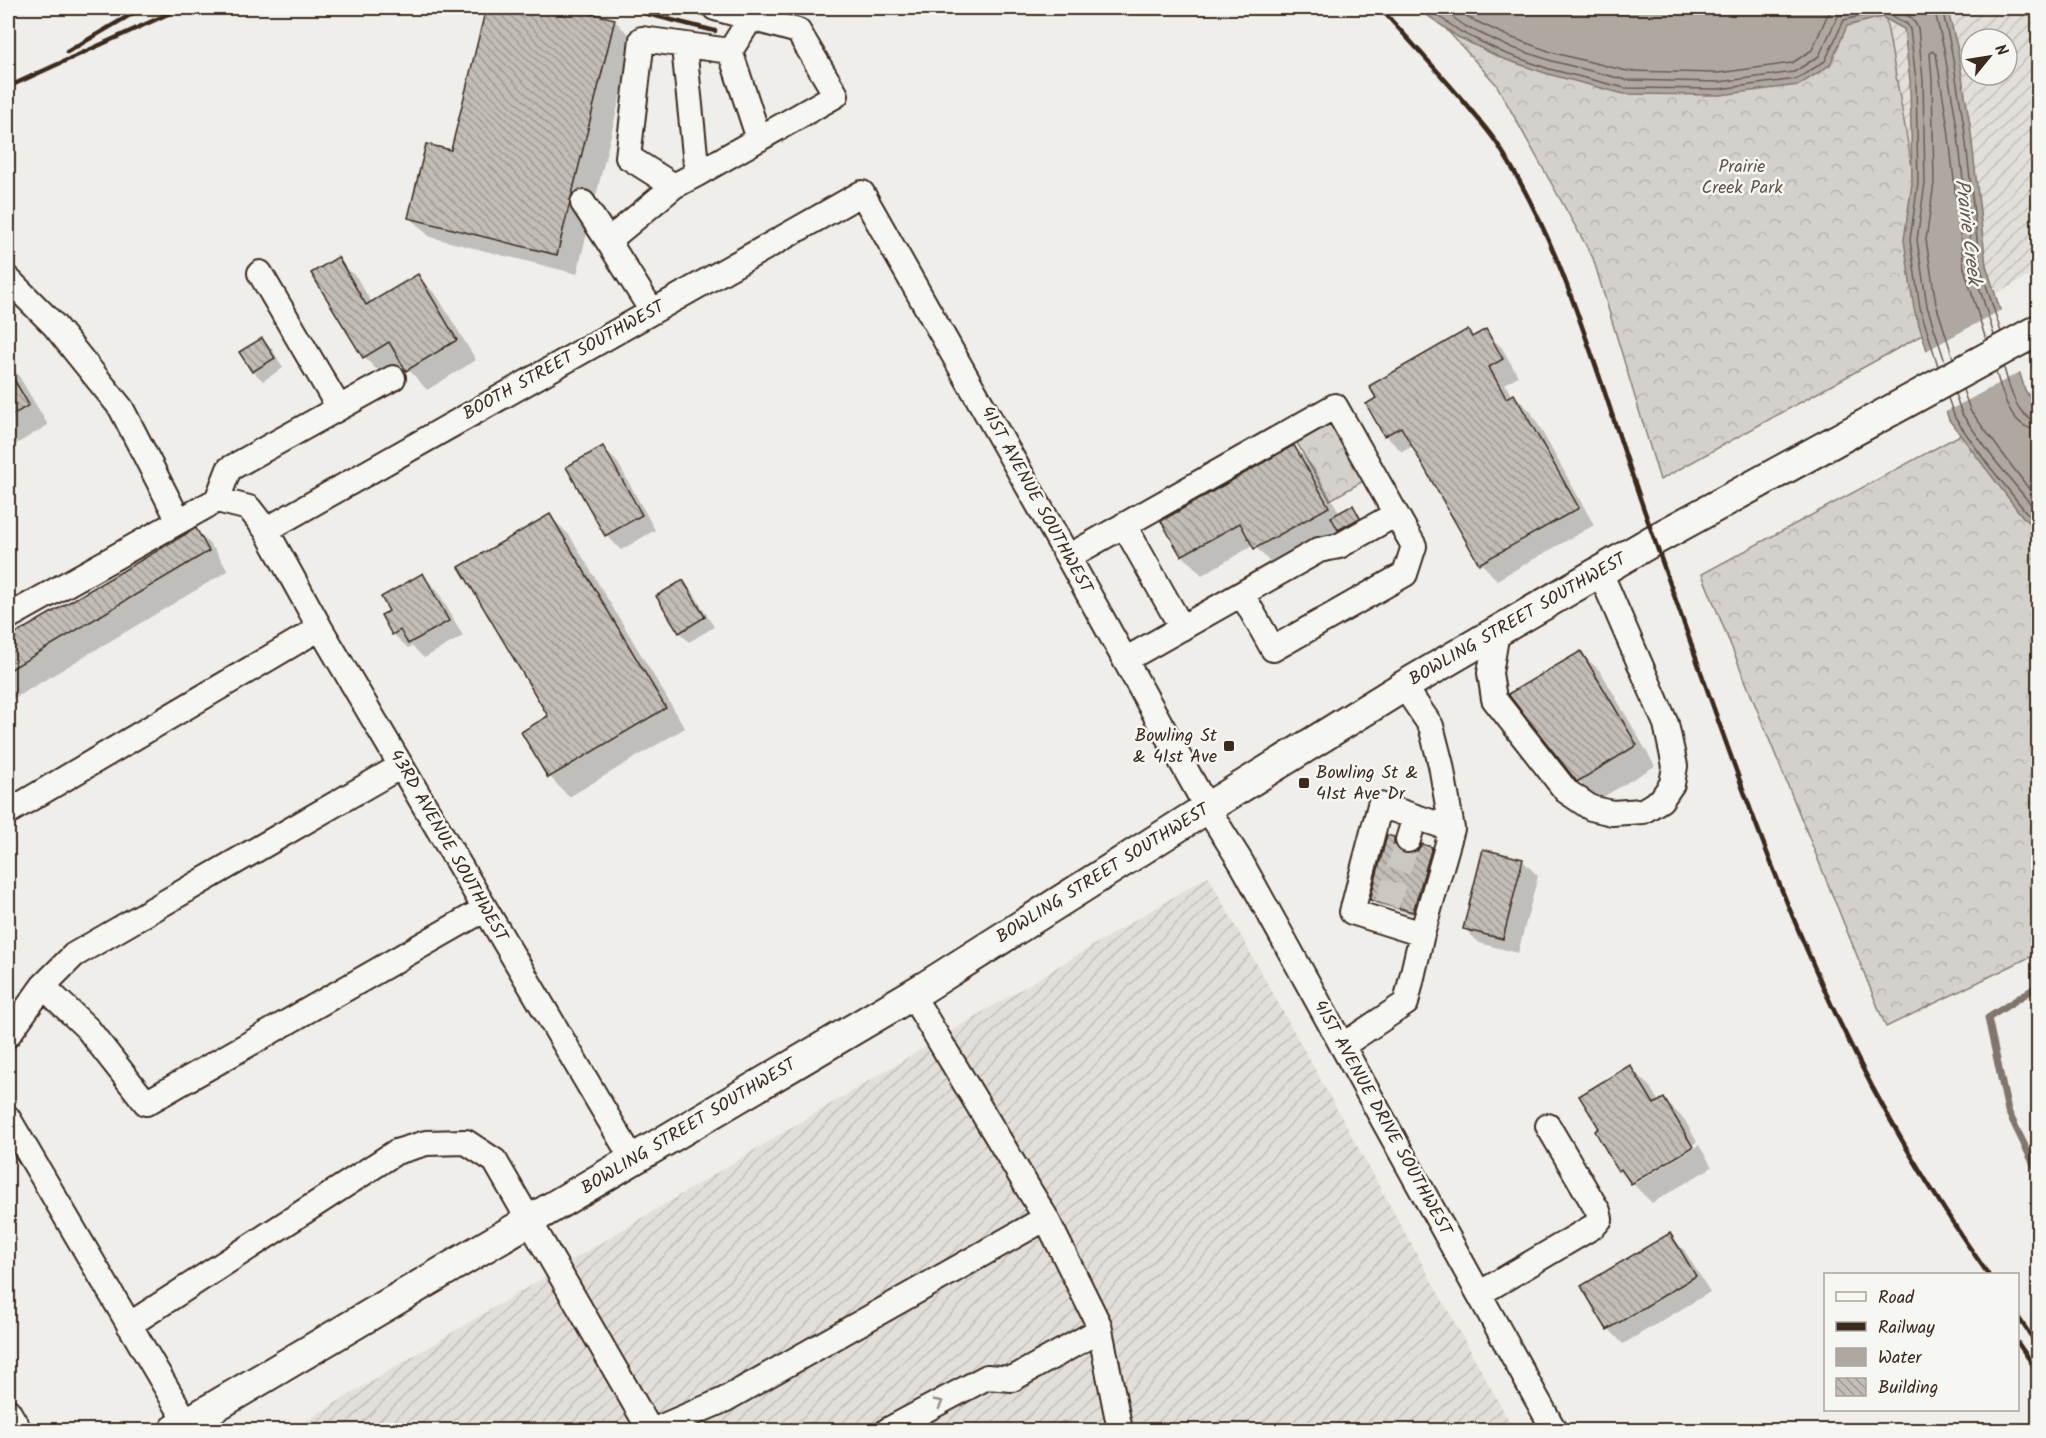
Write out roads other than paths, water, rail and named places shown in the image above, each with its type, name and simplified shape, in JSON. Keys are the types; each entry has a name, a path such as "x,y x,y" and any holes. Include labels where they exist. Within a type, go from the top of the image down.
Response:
{"main road":[{"name":"BOWLING STREET SOUTHWEST","path":"181,1427 912,994 1404,686 1600,572 1893,408 2038,330"}],"street":[{"path":"608,241 674,186 836,95 798,31 715,8"},
{"path":"730,51 751,18"},
{"path":"674,186 628,157 642,39 684,47 730,51"},
{"path":"684,47 697,174"},
{"path":"730,51 759,139"},
{"name":"BOOTH STREET SOUTHWEST","path":"266,530 862,193"},
{"name":"41ST AVENUE SOUTHWEST","path":"862,193 1207,808"},
{"path":"583,203 652,311"},
{"path":"260,273 339,408"},
{"path":"8,279 54,325 121,408 179,521"},
{"path":"8,617 216,500 229,469 393,378"},
{"path":"1068,557 1335,406 1414,546 1404,574 1273,649 1242,594"},
{"name":"43RD AVENUE SOUTHWEST","path":"216,500 249,508 266,530 320,628 633,1160"},
{"path":"1125,660 1319,550 1339,546 1396,514"},
{"path":"1124,525 1182,628"},
{"path":"1497,632 1490,673 1494,699 1566,791 1591,808 1612,813 1643,811 1661,800 1672,784 1674,766 1666,724 1600,572"},
{"path":"8,812 320,628"},
{"path":"1342,1046 1406,1003 1422,934 1452,829 1441,765 1431,726 1404,686"},
{"path":"8,1035 43,986 74,955 401,766"},
{"path":"1422,934 1384,913 1352,912 1380,805 1452,829"},
{"name":"41ST AVENUE DRIVE SOUTHWEST","path":"1207,808 1241,862 1554,1431"},
{"path":"1408,840 1415,817"},
{"path":"43,986 88,1029 146,1102 485,909"},
{"path":"912,994 1046,1218 1100,1330 1120,1431"},
{"path":"8,1118 129,1325 181,1427"},
{"path":"1479,1294 1594,1226 1600,1219 1598,1211 1548,1126"},
{"path":"129,1325 396,1152 426,1143 466,1142 495,1161 652,1431 724,1400 1046,1218"},
{"path":"888,1431 987,1377 1012,1378 1100,1330"},
{"path":"8,1411 19,1431"}],"water":[{"name":"Prairie Creek","path":"1417,8 1947,8 1959,58 1959,87 1964,87 1970,125 1986,265 2025,390 2038,411 2038,530 2022,516 1949,420 1914,309 1904,240 1912,183 1910,81 1904,29 1882,17 1847,26 1830,65 1799,85 1720,95 1624,94 1548,74 1501,58 1458,37"}],"waterway":[{"path":"2038,986 1988,1018 2008,1111 2038,1173"}],"tunnel":[{"path":"1387,905 1408,840"}],"railway":[{"path":"67,52 142,8"},
{"path":"10,86 181,8"},
{"path":"624,8 715,31"},
{"path":"1380,8 1440,73 1491,135 1518,178 1548,238 1595,363 1648,523 1752,813 1816,972 1891,1120 1947,1214 1987,1273"},
{"path":"2019,1318 2038,1346"},
{"path":"2019,1344 2038,1372"}],"place":[{"name":"Bowling St & 41st Ave","path":"1229,746"},
{"name":"Bowling St & 41st Ave Dr","path":"1304,783"}],"park label":[{"name":"Prairie Creek Park","path":"1742,177"}]}
